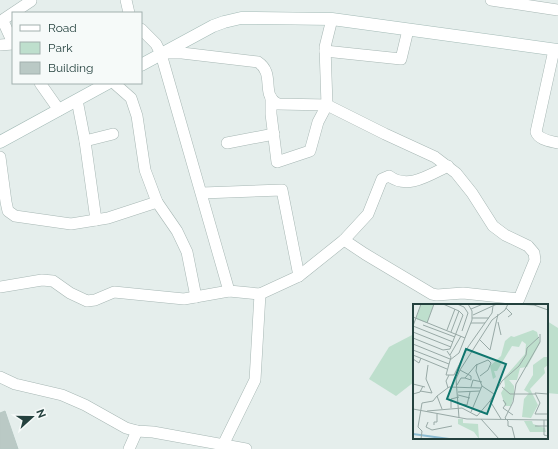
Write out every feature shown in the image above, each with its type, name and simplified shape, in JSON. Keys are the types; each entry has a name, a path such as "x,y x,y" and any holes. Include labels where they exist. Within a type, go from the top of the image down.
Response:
{"street":[{"path":"126,0 129,12"},
{"path":"491,0 545,4 558,10"},
{"path":"15,12 31,2"},
{"path":"12,14 3,21 12,41"},
{"path":"142,64 213,26 240,18 332,19 556,50 536,132 537,135 558,143"},
{"path":"161,54 182,53 258,62 264,66 268,77 268,87 271,98 277,162 310,151 318,122 327,105 325,51 332,19"},
{"path":"142,30 156,44 161,54 229,291"},
{"path":"325,51 401,59 408,30"},
{"path":"0,45 12,43"},
{"path":"41,84 59,110"},
{"path":"0,142 106,84"},
{"path":"115,84 131,98 137,116 145,170 157,202 176,231 187,252 196,297"},
{"path":"271,98 278,104 327,105 385,134 436,157 456,173 472,193 493,226 505,236 528,246 534,253 535,260 519,299 463,293 437,295 432,294 344,240"},
{"path":"77,100 85,141 96,220"},
{"path":"85,141 113,134"},
{"path":"227,144 274,134"},
{"path":"0,157 8,211 16,216 71,224 108,218 157,202"},
{"path":"0,287 42,280 53,281 70,293 87,301 95,300 114,292 184,299 229,291 260,294 299,276 344,240 368,214 382,179 389,176 395,181 412,182 448,166"},
{"path":"202,193 282,190 299,276"},
{"path":"223,445 255,380 260,294"},
{"path":"0,377 16,384 62,395 85,405 126,428 246,449"},
{"path":"129,449 137,431"}],"green space":[{"path":"548,322 558,328 558,394 548,393"},
{"path":"413,335 413,383 396,396 369,379 389,347"}],"building":[{"path":"5,411 18,449 0,449 0,413"}]}
